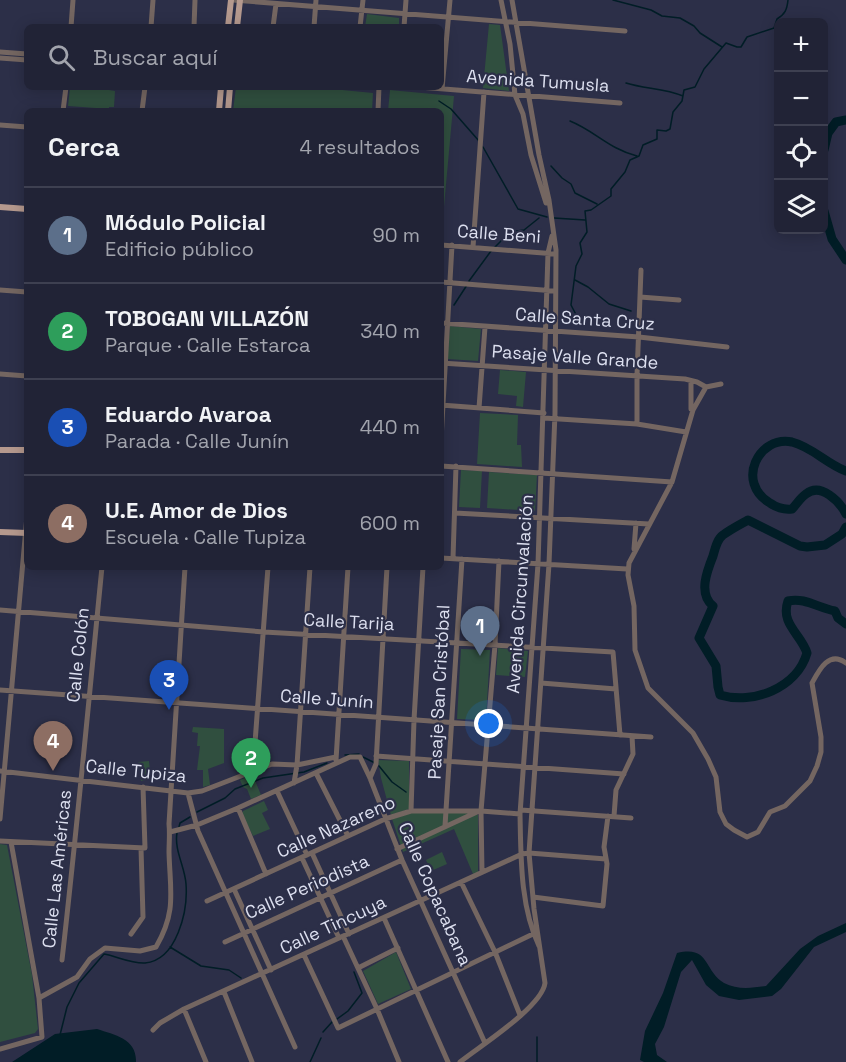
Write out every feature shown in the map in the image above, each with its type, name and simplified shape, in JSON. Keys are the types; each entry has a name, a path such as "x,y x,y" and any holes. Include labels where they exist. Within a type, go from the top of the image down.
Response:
{"main road":[{"path":"228,24 232,0"},
{"path":"237,24 240,0"},
{"path":"219,108 221,90"},
{"path":"228,108 230,90"},
{"path":"0,207 24,209"},
{"path":"0,450 24,450"},
{"path":"0,532 24,533"}],"street":[{"path":"71,24 73,0"},
{"path":"151,24 153,0"},
{"path":"194,24 195,0"},
{"path":"232,0 276,4 316,3 405,14 625,31"},
{"path":"360,24 363,0"},
{"path":"404,24 406,0"},
{"path":"444,65 450,0"},
{"name":"Avenida Circunvalación","path":"501,0 510,44 515,95 550,214"},
{"name":"Avenida Circunvalación","path":"460,1062 539,999 544,990 542,952 529,853 549,564 555,419 556,254 549,200 538,155 512,0"},
{"path":"314,24 316,3"},
{"path":"273,24 276,4"},
{"path":"0,52 24,54"},
{"path":"0,58 24,60"},
{"name":"Avenida Tumusla","path":"444,89 620,103"},
{"path":"63,108 66,90"},
{"path":"142,108 145,90"},
{"path":"378,108 380,90"},
{"path":"473,247 484,92"},
{"path":"0,125 24,127"},
{"name":"Avenida Circunvalación","path":"542,952 533,934 528,915 520,812 538,564 548,253 553,234"},
{"name":"Calle Beni","path":"444,244 556,254"},
{"path":"444,324 452,245"},
{"path":"637,424 641,270"},
{"path":"444,282 555,291"},
{"path":"0,290 24,292"},
{"path":"640,297 679,300"},
{"name":"Calle Santa Cruz","path":"444,324 639,337 727,347"},
{"path":"479,408 484,327"},
{"name":"Pasaje Valle Grande","path":"444,363 637,375 692,381 706,387"},
{"path":"0,374 24,376"},
{"path":"691,414 692,381"},
{"path":"720,384 706,387 698,398 691,414 672,482 627,569 634,606 635,650 648,688 693,733 716,777 720,812 726,824 734,830 747,837 758,832 770,812 785,806 810,781 821,752 821,737 812,683 827,661 833,658 841,659 846,663"},
{"path":"444,406 479,408 555,419 637,424 686,432"},
{"path":"444,466 672,482"},
{"path":"453,558 456,466"},
{"path":"454,513 649,524"},
{"path":"634,554 636,524"},
{"path":"0,819 24,555"},
{"path":"444,558 627,569"},
{"name":"Pasaje San Cristóbal","path":"446,826 462,559"},
{"path":"482,872 481,810 495,645 498,561"},
{"name":"Calle Colón","path":"82,782 88,696 102,570"},
{"path":"39,998 77,977 90,959 105,948 140,951 156,947 169,920 172,896 170,832 185,570"},
{"path":"254,770 268,570"},
{"path":"294,783 310,570"},
{"path":"170,832 197,825 238,808 316,773 336,761 348,570"},
{"path":"370,778 376,764 387,570"},
{"path":"411,811 423,570"},
{"name":"Calle Tarija","path":"0,610 264,632 613,652 620,735"},
{"path":"541,683 616,689"},
{"name":"Calle Junín","path":"0,690 651,737"},
{"path":"533,897 603,906 606,859 604,848 616,790 633,754 632,736"},
{"path":"376,756 624,774"},
{"name":"Calle Copacabana","path":"336,761 360,757 397,849 485,1043"},
{"name":"Calle Tupiza","path":"3,772 188,793 202,791 272,764 297,765 336,761"},
{"path":"316,773 348,836"},
{"name":"Calle Las Américas","path":"62,960 82,782"},
{"path":"131,934 143,917 143,787"},
{"path":"277,791 307,855 331,894 344,936 399,1062"},
{"path":"188,793 197,825 295,1047"},
{"path":"238,808 266,874"},
{"path":"397,849 481,810"},
{"name":"Calle Nazareno","path":"207,901 385,819 411,811 532,811 631,818"},
{"path":"0,841 143,848"},
{"path":"0,1049 42,1037 39,998 11,842"},
{"name":"Calle Tincuya","path":"153,1029 184,1009 522,854 606,859"},
{"path":"307,855 321,898 344,936"},
{"name":"Calle Periodista","path":"225,942 402,860"},
{"path":"461,882 495,952 520,1015"},
{"path":"234,889 272,970"},
{"path":"384,918 448,1062"},
{"path":"304,955 338,1028 533,934"},
{"path":"358,968 398,948"},
{"path":"224,992 252,1062"},
{"path":"184,1009 206,1062"}],"green space":[{"path":"367,14 399,18 399,24 365,24"},
{"path":"489,24 500,25 509,91 483,88"},
{"path":"70,90 115,91 114,107 68,106"},
{"path":"236,90 342,90 373,93 372,108 233,108"},
{"path":"390,90 454,96 444,207 444,108 388,108"},
{"path":"450,326 481,329 478,361 447,359"},
{"path":"500,370 526,372 523,407 516,406 517,396 498,394"},
{"path":"480,413 518,415 517,445 521,445 522,467 477,464"},
{"path":"461,470 482,471 480,508 459,507"},
{"path":"489,472 537,475 535,511 487,508"},
{"path":"498,648 528,651 525,677 496,675"},
{"path":"461,649 490,650 486,720 457,719"},
{"path":"193,727 224,729 224,763 208,769 210,785 203,787 203,770 197,770 200,746 197,746 198,733 192,732"},
{"path":"378,760 409,761 409,809 391,815"},
{"path":"149,761 151,779 141,781 138,762"},
{"path":"250,776 254,778 261,795 251,799 240,780"},
{"path":"264,801 268,810 262,813 270,829 253,836 242,814 243,811"},
{"path":"411,813 478,815 478,872 473,874 454,829 403,852 392,819"},
{"path":"0,844 7,845 32,975 38,1029 35,1033 0,1042"},
{"path":"442,852 447,864 431,871 426,860"},
{"path":"396,952 411,989 378,1004 363,971"}],"water":[{"path":"846,923 846,932 814,947 781,989 772,996 739,1000 719,996 706,985 692,960 681,972 664,1027 655,1044 657,1055 667,1062 640,1060 645,1031 663,993 677,953 695,952 705,960 717,978 734,987 766,986 800,949 818,936"},
{"path":"97,1029 118,1036 129,1043 133,1048 136,1062 12,1062 55,1034"}],"waterway":[{"path":"613,0 651,10 662,16 680,18 722,47"},
{"path":"582,326 571,305 576,266 582,254 580,243 587,232 585,211 591,210 611,196 611,189 625,172 630,160 639,156 643,145 657,139 657,130 670,129 673,112 682,101 684,90 695,87 704,69 726,43 741,47 747,37 774,28 777,19 785,11 788,0"},
{"path":"626,83 683,96"},
{"path":"439,101 451,109 479,141"},
{"path":"828,133 836,122 846,120"},
{"path":"570,121 618,149 637,156"},
{"path":"483,147 518,209 547,217"},
{"path":"551,166 571,184 575,193 597,204"},
{"path":"494,248 510,232 524,230 539,218"},
{"path":"554,218 585,220"},
{"path":"828,225 832,239 846,260"},
{"path":"469,281 491,251"},
{"path":"575,280 609,304 631,311"},
{"path":"454,305 467,285"},
{"path":"846,471 799,444 780,442 761,453 753,473 754,484 760,494 778,507 792,509 806,494 818,490 835,499 846,514"},
{"path":"846,527 842,534 825,545 807,547 800,546 748,520 723,535 716,544 706,575 706,595 713,606 699,638 716,666 720,695 746,698 772,691 784,684 802,665 807,653 789,623 786,609 788,601 806,602 835,611 838,618 846,624"},
{"path":"345,755 359,754"},
{"path":"363,757 375,763"},
{"path":"197,812 225,798 235,789 263,778 304,772 327,763"},
{"path":"379,766 392,782 406,792"},
{"path":"179,827 180,823 190,817"},
{"path":"60,1035 67,1007 79,983 104,954 145,963 156,960 173,944 182,920 186,895 185,878 177,846 177,833"},
{"path":"170,947 201,966 229,970 241,978"},
{"path":"337,1019 348,1011 362,993 354,972"},
{"path":"323,1032 332,1022"},
{"path":"537,1037 537,1062"},
{"path":"310,1062 321,1038"}],"place":[{"name":"Módulo Policial","path":"480,656"},
{"name":"Eduardo Avaroa","path":"169,710"},
{"name":"U.E. Amor de Dios","path":"53,771"},
{"name":"TOBOGAN VILLAZÓN","path":"251,788"}]}
